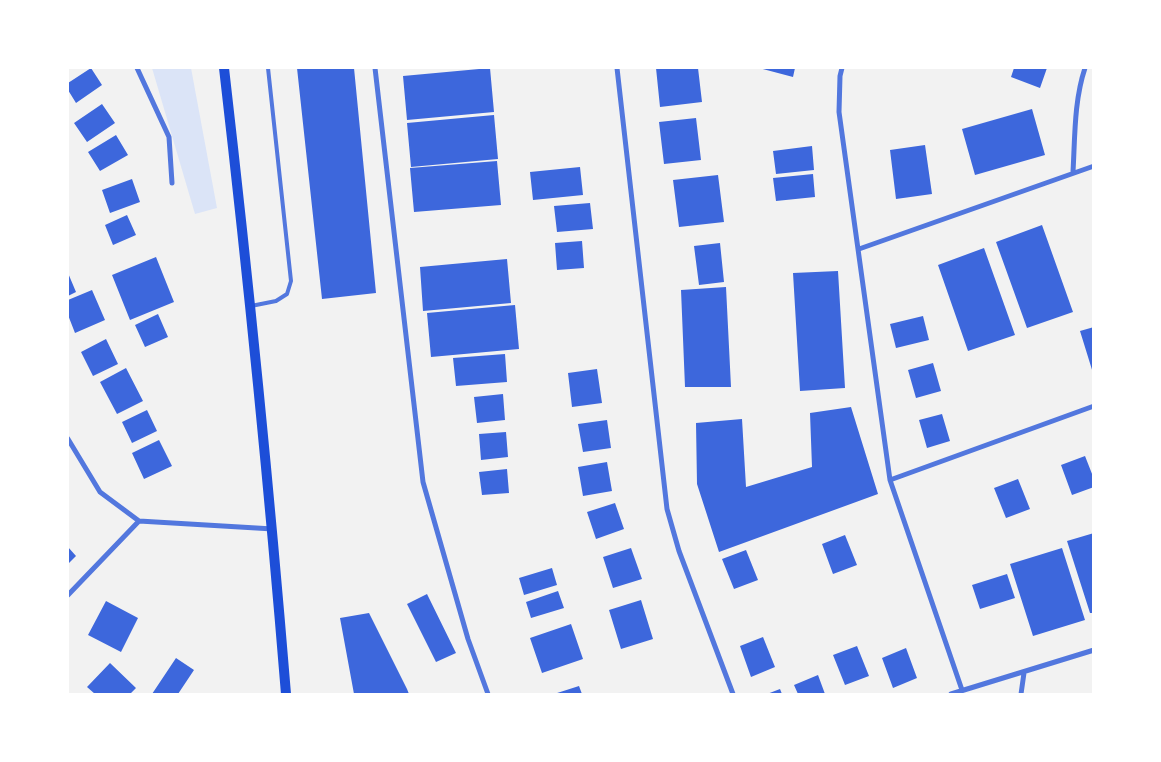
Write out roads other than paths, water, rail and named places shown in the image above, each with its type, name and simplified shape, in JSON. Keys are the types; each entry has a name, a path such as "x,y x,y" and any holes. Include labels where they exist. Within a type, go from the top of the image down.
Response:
{"main road":[{"path":"224,68 251,306 273,529 286,694"}],"street":[{"path":"137,68 169,137 172,183"},
{"path":"375,68 422,482 468,639 488,694"},
{"path":"617,68 668,509 679,551 733,694"},
{"path":"842,68 839,112 890,480 962,690"},
{"path":"1073,172 1079,84 1085,68"},
{"path":"859,249 1094,166"},
{"path":"890,480 1094,406"},
{"path":"68,439 100,492 140,521 273,529"},
{"path":"68,596 140,521"},
{"path":"951,694 1094,650"},
{"path":"1021,694 1024,673"}],"lane":[{"path":"251,306 276,301 287,294 291,281 268,68"}]}
